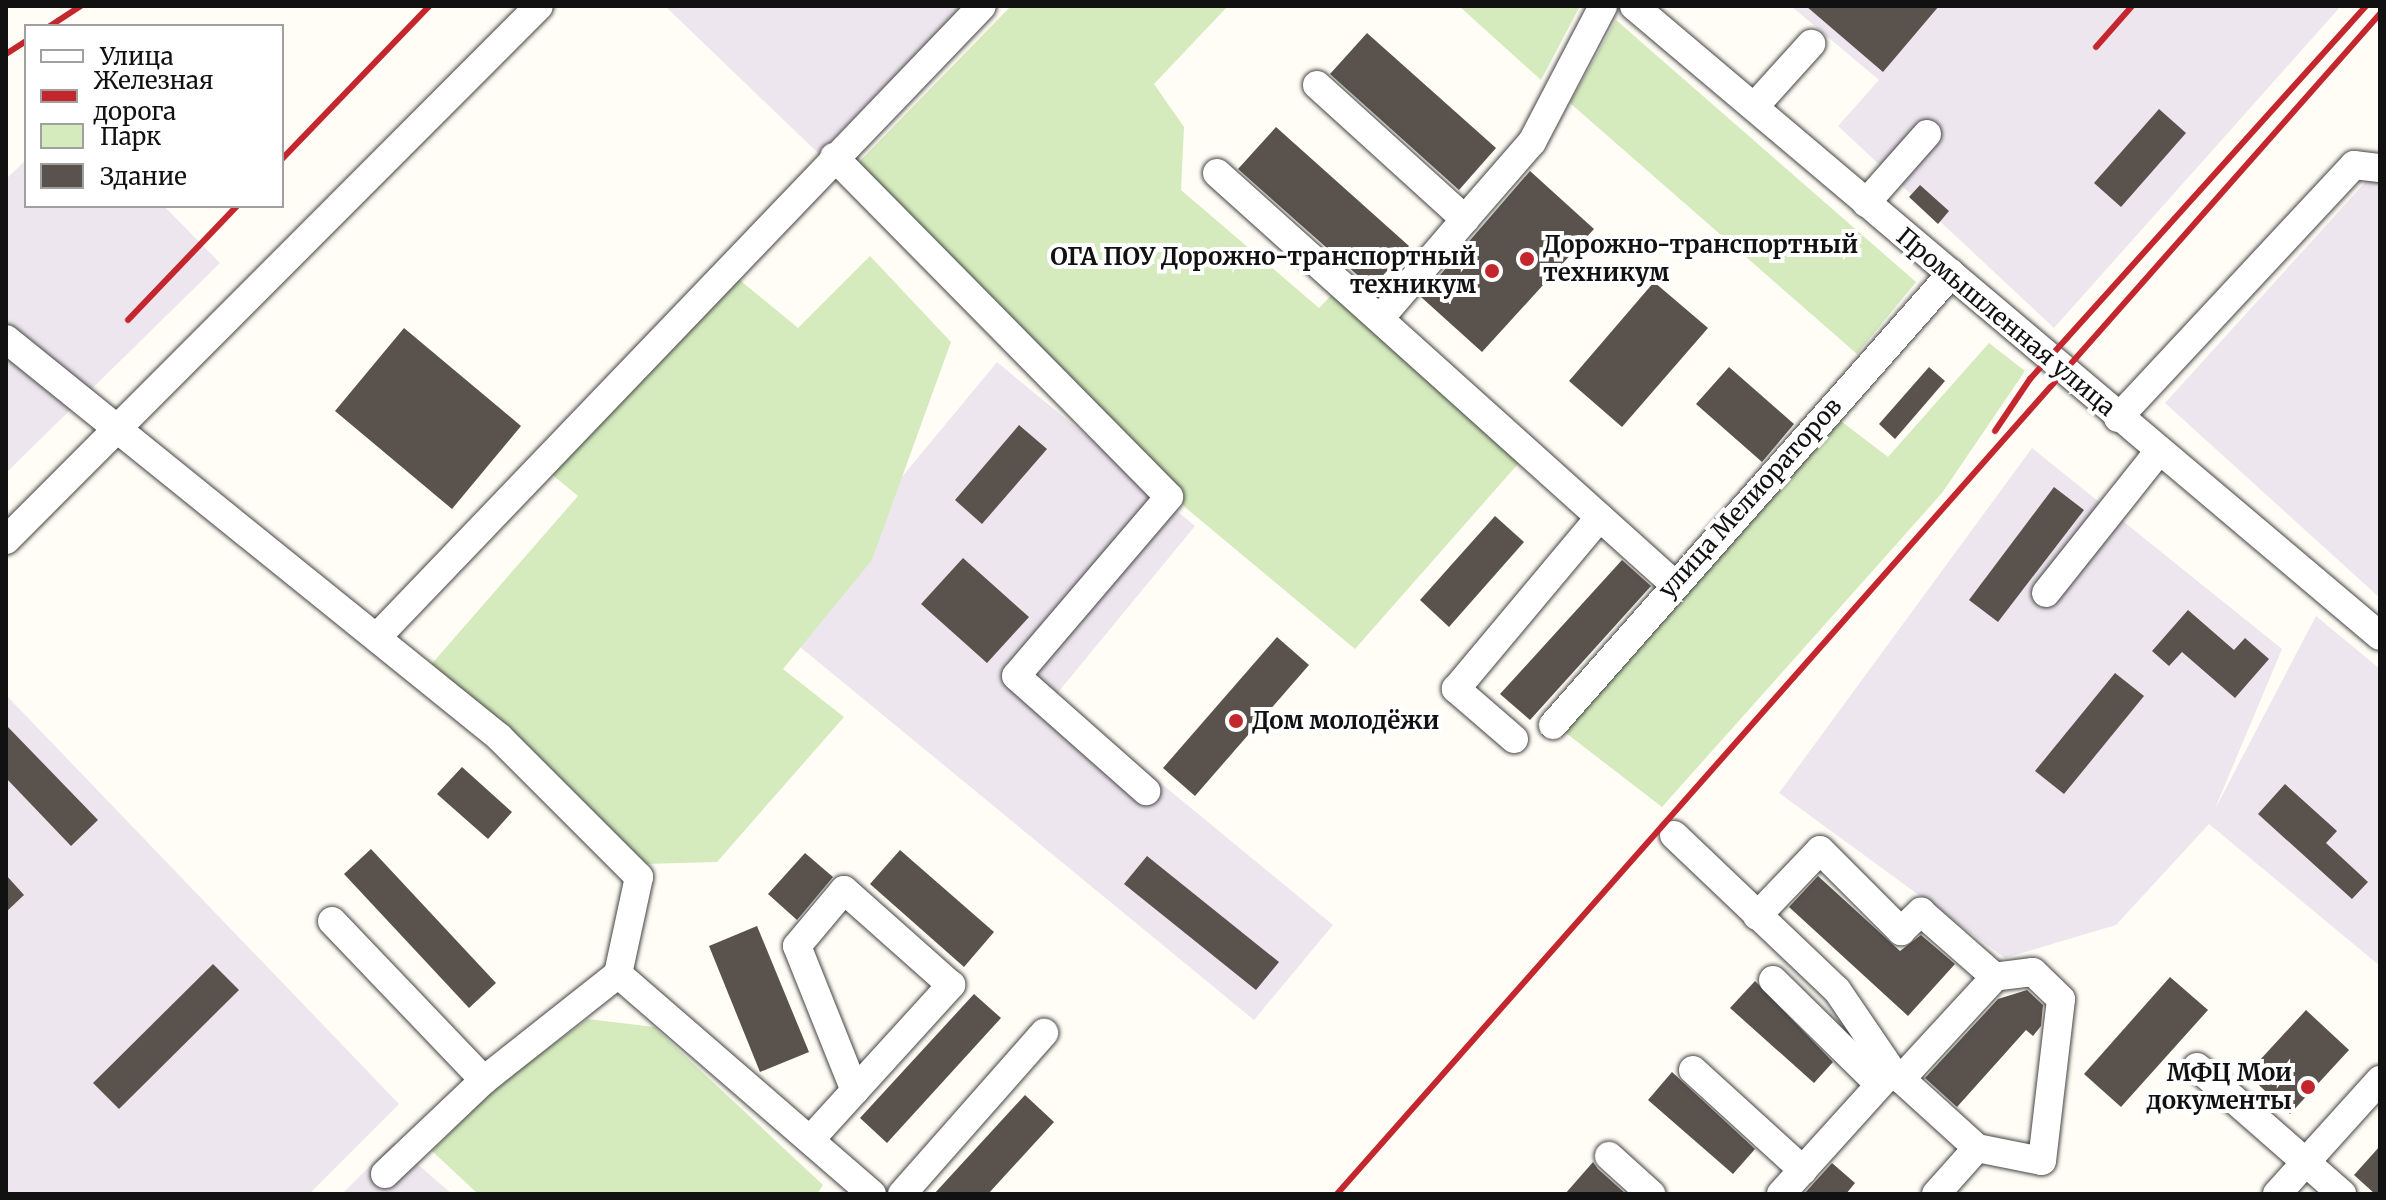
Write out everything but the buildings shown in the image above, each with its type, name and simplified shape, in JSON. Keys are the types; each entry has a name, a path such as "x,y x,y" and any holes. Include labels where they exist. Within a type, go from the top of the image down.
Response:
{"street":[{"path":"6,540 539,6"},
{"path":"379,635 982,6"},
{"path":"1382,316 1532,142 1603,6"},
{"name":"Промышленная улица","path":"1634,6 2158,452 2380,636"},
{"path":"1755,106 1811,44"},
{"path":"1317,85 1465,219"},
{"path":"1866,203 1927,134"},
{"path":"834,157 1169,497 1016,676 1146,791"},
{"path":"2118,418 2354,165 2380,168"},
{"path":"1217,173 1382,316 1673,583"},
{"name":"улица Мелиораторов","path":"1553,725 1673,583 1951,274"},
{"path":"6,339 115,432 379,635 499,737 639,877 618,974 484,1080 385,1174"},
{"path":"2046,593 2158,452"},
{"path":"1514,739 1456,689 1600,517"},
{"path":"1674,835 1837,990 1891,1078"},
{"path":"1757,916 1820,850 1901,931 1921,912 1995,977"},
{"path":"810,1140 855,1091 951,985 844,890 797,946 855,1091"},
{"path":"332,921 484,1080"},
{"path":"1773,980 1891,1078 1977,1148 2042,1161 2061,999 2033,972 1995,977 1891,1078 1781,1194"},
{"path":"618,974 872,1194"},
{"path":"902,1194 1044,1033"},
{"path":"2197,1067 2342,1194"},
{"path":"1693,1070 1803,1170"},
{"path":"2277,1194 2380,1080"},
{"path":"1936,1194 1977,1148"},
{"path":"1609,1156 1651,1194"}],"shaded area":[{"path":"665,6 962,6 819,154"},
{"path":"1791,6 2341,6 2054,328 1838,126 1879,80"},
{"path":"24,162 24,208 166,208 220,263 6,473 6,179"},
{"path":"2380,166 2380,598 2165,403"},
{"path":"997,362 1195,526 1055,696 1333,925 1254,1020 777,628"},
{"path":"2032,448 2282,649 2214,811 2316,616 2380,669 2380,966 2209,824 2116,925 2005,958 1779,793"},
{"path":"6,695 399,1104 309,1194 6,1194"},
{"path":"393,1143 452,1194 342,1194"}],"green space":[{"path":"1011,6 1228,6 1154,84 1184,127 1181,190 1319,308 1340,286 1525,456 1355,649 1186,508 854,167"},
{"path":"1459,6 1580,6 1541,80"},
{"path":"1616,20 1916,282 1857,354 1570,103"},
{"path":"870,256 951,342 872,560 783,669 844,717 717,862 641,864 429,667 578,496 549,472 730,272 798,328"},
{"path":"1989,343 2025,371 1942,493 1662,807 1562,730 1837,418 1888,457"},
{"path":"588,1019 654,1027 823,1185 817,1194 478,1194 432,1151 499,1084"}],"railway":[{"path":"53,24 81,6"},
{"path":"284,157 429,6"},
{"path":"2096,47 2132,6"},
{"path":"1995,431 2030,379 2366,6"},
{"path":"1337,1194 2380,14"},
{"path":"6,54 24,42"},
{"path":"128,320 235,208"}],"place":[{"name":"Дорожно-транспортный техникум","path":"1527,259"},
{"name":"ОГА ПОУ Дорожно-транспортный техникум","path":"1492,271"},
{"name":"Дом молодёжи","path":"1236,721"},
{"name":"МФЦ Мои документы","path":"2308,1087"}]}
